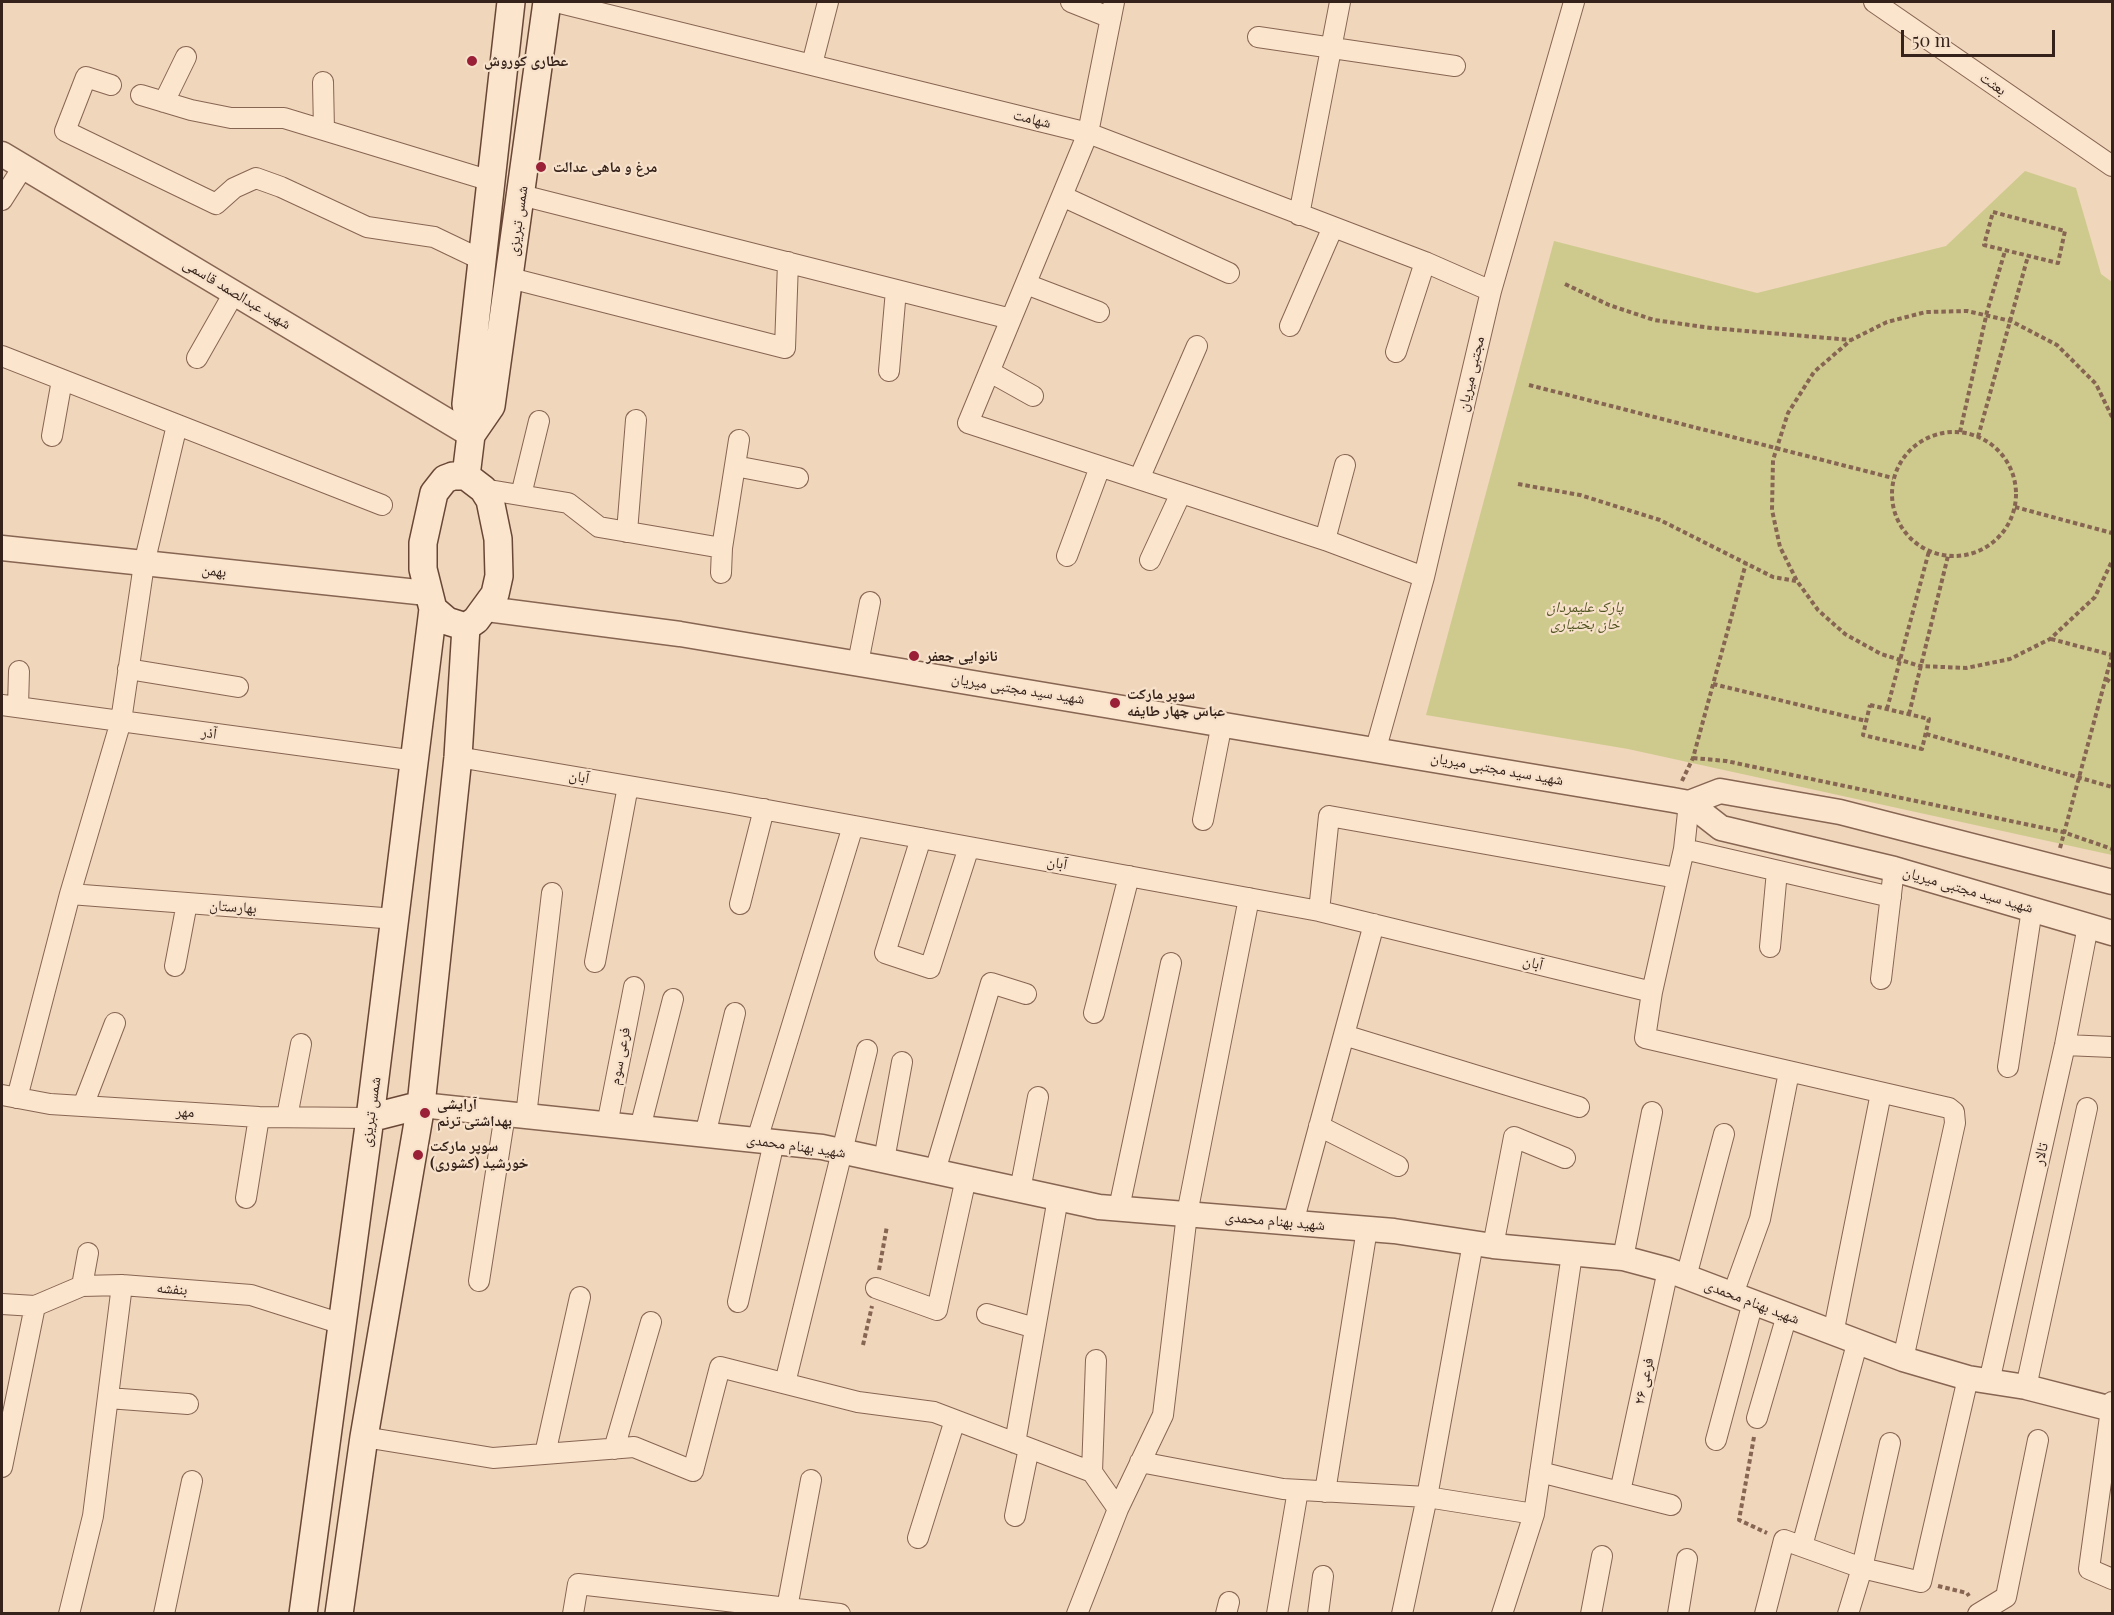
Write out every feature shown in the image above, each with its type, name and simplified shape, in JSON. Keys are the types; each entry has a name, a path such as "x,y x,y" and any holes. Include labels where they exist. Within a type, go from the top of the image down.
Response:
{"main road":[{"name":"شمس تبریزی","path":"303,1614 416,760 430,601 423,569 423,543 434,493 445,479 475,483 466,404 511,2"},
{"name":"شمس تبریزی","path":"471,435 491,406 547,2"},
{"path":"430,601 447,621 466,627 476,621 487,609 495,594 499,558 490,500 475,483"},
{"path":"339,1614 364,1437 421,1105 458,757 466,627"},
{"path":"370,1118 421,1105"}],"street":[{"name":"شهامت","path":"556,2 1088,133 1425,262 1491,291"},
{"path":"812,64 828,2"},
{"path":"1071,2 1113,10 1088,133 968,423 1325,540 1424,577"},
{"path":"1299,215 1340,2"},
{"name":"مجتبی میریان","path":"1376,748 1424,577 1491,291 1574,2"},
{"name":"بعثت","path":"1874,2 2112,166"},
{"path":"1258,37 1455,66"},
{"path":"164,102 186,57"},
{"path":"111,85 86,77 65,131 216,204 234,188 256,178 281,187 367,227 434,237 482,260"},
{"path":"324,82 324,130"},
{"path":"141,95 231,117 284,118 491,181"},
{"name":"شهید عبدالصمد قاسمی","path":"2,154 471,435"},
{"path":"2,200 23,167"},
{"path":"521,195 1011,319"},
{"path":"1062,196 1229,273"},
{"path":"1290,326 1333,227"},
{"path":"510,278 785,348 788,262"},
{"path":"1396,352 1425,262"},
{"path":"1026,284 1099,312"},
{"path":"889,371 896,290"},
{"path":"197,358 234,293"},
{"path":"1139,479 1197,346"},
{"path":"2,357 382,505"},
{"path":"990,372 1032,396"},
{"path":"52,436 62,380"},
{"path":"627,532 636,420"},
{"path":"521,495 539,421"},
{"path":"9,1096 121,722 144,564 177,425"},
{"path":"721,573 722,548 739,440"},
{"path":"1325,540 1346,465"},
{"path":"735,466 798,478"},
{"path":"1067,556 1100,467"},
{"path":"475,483 521,495 568,503 599,527 722,548"},
{"path":"1150,560 1181,493"},
{"name":"بهمن","path":"2,548 430,601"},
{"path":"858,663 870,602"},
{"name":"شهید سید مجتبی میریان","path":"487,609 681,634 1376,748 1689,803 1721,828 1894,869 2112,933"},
{"path":"128,669 238,687"},
{"path":"10,706 20,671"},
{"name":"آذر","path":"10,706 416,760"},
{"path":"1203,820 1222,723"},
{"name":"آبان","path":"458,757 764,809 1319,910 1652,992"},
{"path":"595,962 628,786"},
{"path":"1903,1359 1955,1123 1954,1112 1949,1108 1645,1038 1652,992 1683,849 1689,803 1720,791 1840,812 2112,882"},
{"path":"740,904 764,809"},
{"path":"1319,910 1329,816 1677,878"},
{"path":"738,1302 766,1141 853,826"},
{"path":"921,838 885,953 930,968 969,847"},
{"path":"1683,849 1891,897"},
{"path":"1881,979 1894,869"},
{"path":"1770,947 1777,871"},
{"path":"1094,1013 1129,876"},
{"path":"479,1281 515,1115 552,893"},
{"name":"بهارستان","path":"70,894 396,919"},
{"path":"1077,1614 1118,1509 1163,1415 1187,1214 1249,898"},
{"path":"175,966 188,903"},
{"path":"2008,1067 2032,909"},
{"path":"1293,1223 1374,924"},
{"name":"تالار","path":"1921,1582 1979,1380 2065,1045 2088,926"},
{"path":"1119,1208 1171,963"},
{"path":"934,1172 992,983 1026,994"},
{"name":"فرعی سوم","path":"607,1125 634,987"},
{"path":"640,1128 673,999"},
{"path":"705,1135 735,1013"},
{"path":"83,1106 115,1023"},
{"path":"1344,1035 1579,1107"},
{"path":"287,1117 301,1044"},
{"path":"2065,1045 2112,1047"},
{"path":"785,1383 867,1050"},
{"path":"884,1160 902,1062"},
{"path":"1716,1440 1789,1072"},
{"path":"1833,1334 1881,1093"},
{"name":"مهر","path":"9,1096 50,1104 259,1117 370,1118"},
{"path":"1020,1190 1038,1097"},
{"name":"شهید بهنام محمدی","path":"421,1105 766,1141 843,1152 1058,1198 1119,1208 1367,1229 1483,1244 1623,1258 1677,1274 1857,1344 1903,1359 1979,1380 2026,1387 2112,1407"},
{"path":"2026,1387 2087,1108"},
{"path":"1623,1258 1652,1112"},
{"path":"246,1198 259,1117"},
{"path":"1319,1126 1398,1166"},
{"name":"فرعی ۲۶","path":"1620,1492 1677,1274 1724,1134"},
{"path":"1402,1614 1483,1244 1514,1137 1566,1158"},
{"path":"876,1288 937,1310 966,1178"},
{"path":"1015,1516 1035,1328 1058,1198"},
{"path":"1325,1492 1367,1229"},
{"path":"82,1286 88,1253"},
{"path":"1502,1614 1534,1514 1572,1254"},
{"path":"69,1614 93,1516 122,1285"},
{"name":"بنفشه","path":"2,1304 35,1306 82,1286 122,1285 251,1295 342,1324"},
{"path":"545,1454 580,1297"},
{"path":"2,1467 35,1306"},
{"path":"987,1314 1035,1328"},
{"path":"1757,1418 1787,1315"},
{"path":"614,1449 651,1322"},
{"path":"1765,1614 1793,1543 1857,1344"},
{"path":"1092,1472 1096,1360"},
{"path":"364,1437 493,1458 634,1447 693,1471 720,1367 858,1402 934,1412 1092,1472 1118,1509"},
{"path":"108,1398 188,1404"},
{"path":"2112,1407 2089,1569 2112,1579"},
{"path":"918,1538 955,1420"},
{"path":"1975,1608 2006,1597 2038,1440"},
{"path":"1848,1614 1862,1568 1890,1443"},
{"path":"1140,1462 1298,1490 1427,1497 1534,1514"},
{"path":"1540,1472 1671,1505"},
{"path":"787,1608 811,1480"},
{"path":"164,1614 192,1481"},
{"path":"1277,1614 1298,1490"},
{"path":"1793,1543 1862,1568 1921,1582"},
{"path":"1591,1614 1602,1556"},
{"path":"1678,1614 1687,1559"},
{"path":"1318,1614 1323,1576"},
{"path":"573,1614 578,1584 738,1608 787,1608 840,1614"}],"path":[{"path":"1993,212 2065,231 2058,263 2028,256 1984,245 1993,212"},
{"path":"1960,432 1986,315 2005,251"},
{"path":"1978,437 2028,256"},
{"path":"1565,284 1609,305 1654,320 1711,328 1851,340"},
{"path":"2112,417 2096,384 2057,345 2011,321 1967,311 1926,312 1887,322 1851,340 1814,372 1788,413 1773,460 1772,510 1780,547 1797,581 1818,610 1845,634 1881,654 1920,666 1966,668 1977,666 2010,659 2050,639 2095,597 2112,561"},
{"path":"1529,385 1893,478"},
{"path":"1943,432 1960,432 1978,437 1996,448 2009,465 2016,485 2015,507 2009,524 1991,544 1966,555 1948,556 1929,551 1914,542 1902,529 1894,513 1891,495 1893,478 1900,462 1911,448 1926,438 1943,432"},
{"path":"1518,484 1580,495 1660,520 1773,577 1797,581"},
{"path":"2015,507 2112,533"},
{"path":"1887,710 1929,551"},
{"path":"1909,714 1948,556"},
{"path":"1746,563 1693,758 1726,761 2063,832 2112,849"},
{"path":"2050,639 2112,655 2063,832"},
{"path":"2106,679 2112,683"},
{"path":"1713,684 1866,721"},
{"path":"1870,705 1887,710 1929,719 1922,749 1863,735 1870,705"},
{"path":"1926,734 2080,776 2112,787"},
{"path":"1757,1418 1739,1521 1793,1543"},
{"path":"1921,1582 1967,1593 1975,1608"}],"green space":[{"name":"پارک علیمردان خان بختیاری","path":"2025,171 2076,188 2101,274 2112,282 2112,855 1628,749 1426,715 1554,241 1757,293 1946,246"}],"place":[{"name":"عطاری کوروش","path":"472,61"},
{"name":"مرغ و ماهی عدالت","path":"541,167"},
{"name":"نانوایی جعفر","path":"914,656"},
{"name":"سوپر مارکت عباس چهار طایفه","path":"1115,703"},
{"name":"آرایشی بهداشتی ترنم","path":"425,1113"},
{"name":"سوپر مارکت خورشید (کشوری)","path":"418,1155"}]}
